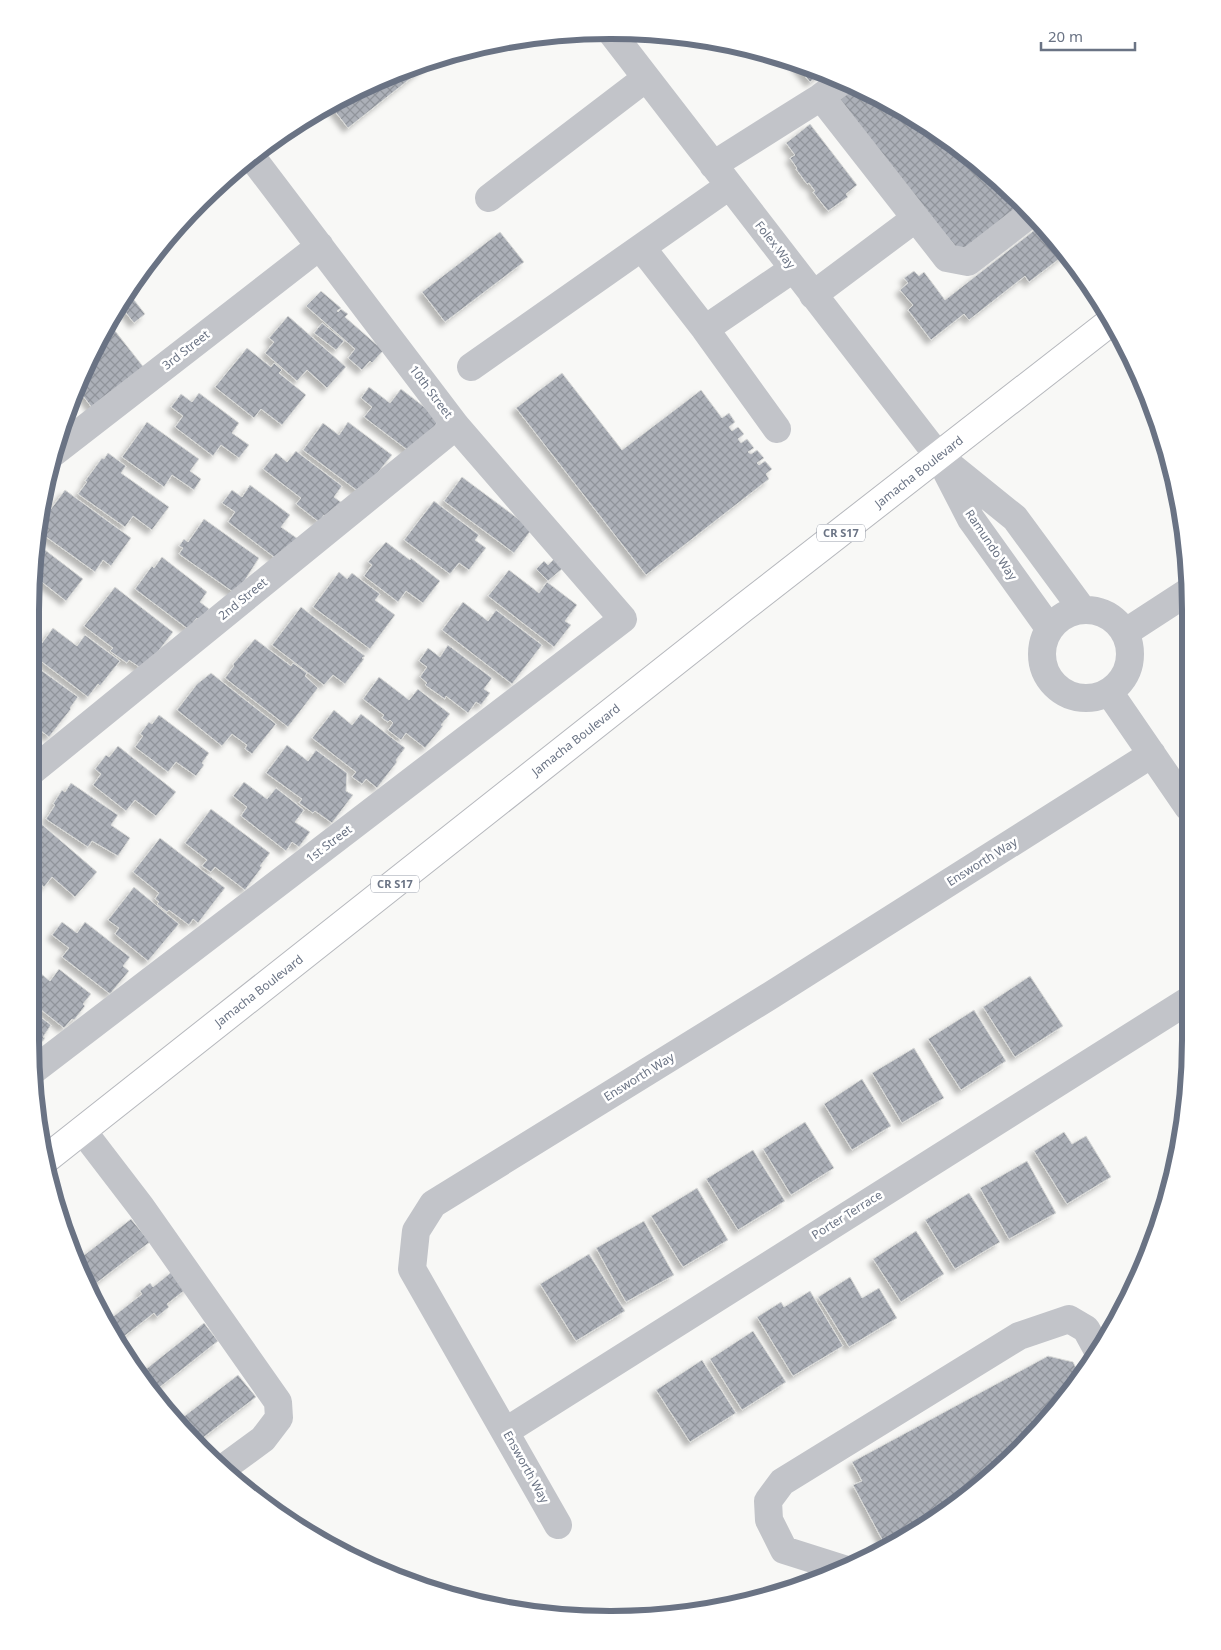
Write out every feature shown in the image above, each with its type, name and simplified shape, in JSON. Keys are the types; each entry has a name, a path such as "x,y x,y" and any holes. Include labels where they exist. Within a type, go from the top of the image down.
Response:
{"main road":[{"name":"Jamacha Boulevard","path":"51,1155 728,620 1106,325"}],"street":[{"name":"Folex Way","path":"616,39 939,457"},
{"path":"489,198 646,78"},
{"path":"713,165 832,89 916,218 947,258 968,262 1025,218"},
{"name":"10th Street","path":"255,163 456,426 623,619"},
{"path":"472,367 729,186"},
{"path":"813,295 916,218"},
{"name":"3rd Street","path":"63,445 320,246"},
{"path":"642,248 705,329 777,429"},
{"path":"705,329 793,269"},
{"name":"2nd Street","path":"39,765 456,426"},
{"name":"Ramundo Way","path":"939,457 1015,518 1082,609"},
{"name":"Ramundo Way","path":"939,457 971,519 1049,628"},
{"path":"1126,632 1182,596"},
{"path":"1082,609 1099,611 1114,619 1126,632 1131,648 1130,666 1122,681 1109,692 1093,698 1076,697 1060,690 1048,677 1042,661 1042,644 1049,628 1069,612 1082,609"},
{"name":"1st Street","path":"40,1066 623,619"},
{"path":"1109,692 1182,798"},
{"name":"Ensworth Way","path":"558,1525 412,1269 416,1231 433,1204 759,1002 1152,754"},
{"name":"Porter Terrace","path":"506,1431 1182,1004"},
{"path":"82,1130 141,1207 278,1402 279,1418 263,1439 229,1464"},
{"path":"833,1566 784,1550 769,1520 768,1501 782,1482 1019,1336 1069,1319 1086,1329 1094,1344"}],"building":[{"path":"418,72 348,128 334,110 392,82"},
{"path":"802,72 816,77 810,82"},
{"path":"840,87 896,115 959,157 1018,209 960,252 830,95"},
{"path":"810,124 857,185 846,194 848,197 828,211 813,192 815,191 809,183 807,184 796,169 790,158 795,155 786,143"},
{"path":"1036,229 1061,258 1029,282 1025,276 969,320 964,314 931,340 908,310 913,305 900,290 908,283 904,278 914,271 919,276 924,272 945,300"},
{"path":"500,232 524,262 445,322 422,292"},
{"path":"321,291 341,308 338,312 341,309 348,314 345,317 377,345 380,342 383,351 372,363 370,361 362,370 348,358 355,349 306,306"},
{"path":"132,298 145,314 134,323 124,310"},
{"path":"288,316 346,367 327,388 307,370 297,381 265,353 274,342 269,338"},
{"path":"322,323 344,341 336,350 314,333"},
{"path":"113,329 145,369 93,409 81,394"},
{"path":"247,348 271,367 274,363 282,370 279,373 306,395 282,425 261,409 254,418 215,387"},
{"path":"562,373 622,450 701,390 722,418 729,413 735,422 729,427 732,431 738,427 744,434 738,439 741,443 747,439 754,448 748,452 751,454 757,450 764,458 757,463 759,465 765,461 772,469 766,474 769,479 646,575 516,408"},
{"path":"369,387 390,403 401,389 440,419 414,455 364,417 372,407 361,398"},
{"path":"199,393 239,423 232,433 249,445 239,458 221,445 213,456 175,427 183,416 171,407 181,394 192,402"},
{"path":"147,422 199,459 190,471 201,479 194,490 172,475 164,487 122,457"},
{"path":"348,422 392,455 371,481 369,479 359,492 303,450 323,423 339,435"},
{"path":"296,451 342,486 334,497 342,503 329,519 324,515 319,522 296,504 301,498 263,469 276,453 287,462"},
{"path":"108,453 126,466 121,473 169,507 152,530 133,516 125,527 78,494 87,482 85,481"},
{"path":"462,477 532,529 514,553 444,501"},
{"path":"250,485 290,515 281,527 298,539 278,560 228,522 235,512 222,503 232,490 242,497"},
{"path":"65,490 131,538 111,566 103,560 95,572 44,535 48,513"},
{"path":"434,501 479,535 475,540 486,548 469,570 459,563 450,574 404,540"},
{"path":"204,519 259,558 236,594 179,554 183,548 179,546 184,539 188,542"},
{"path":"386,542 410,560 411,558 440,581 423,603 406,591 398,602 364,576 372,565 368,562"},
{"path":"43,548 83,579 66,601 40,580"},
{"path":"162,557 207,592 200,602 209,609 200,621 197,618 188,629 135,589 152,566 154,568"},
{"path":"554,559 563,568 548,581 536,569 544,561 548,565"},
{"path":"509,570 539,593 547,582 577,605 565,621 571,625 554,647 488,596"},
{"path":"339,572 347,579 352,573 380,594 375,600 395,615 370,649 313,607"},
{"path":"115,587 173,632 142,669 129,660 127,663 110,651 113,648 84,626"},
{"path":"463,602 488,621 496,610 542,645 512,684 442,630"},
{"path":"301,607 365,656 345,684 333,675 324,685 272,645"},
{"path":"53,628 77,646 85,635 120,661 100,686 98,684 88,697 39,660 39,647"},
{"path":"255,639 291,666 293,663 307,673 305,676 318,688 288,727 225,678 234,666 233,664"},
{"path":"448,645 492,678 484,689 490,693 481,705 476,702 468,713 446,696 445,699 425,685 427,683 420,677 427,667 419,661 428,648 440,657"},
{"path":"41,670 78,697 49,737 39,729 39,673"},
{"path":"211,673 276,724 252,754 245,749 247,745 232,734 222,746 177,710 197,684"},
{"path":"379,677 409,700 418,689 450,714 425,748 406,733 401,740 388,730 393,723 382,718 384,715 363,699"},
{"path":"334,710 352,725 361,714 405,748 377,788 366,779 362,784 352,777 356,772 312,738"},
{"path":"159,715 209,753 202,763 204,765 196,776 176,762 168,772 135,747 143,736 140,734 149,722 152,724"},
{"path":"287,745 308,761 316,750 347,773 346,791 353,795 332,823 299,803 302,799 266,773"},
{"path":"118,746 176,792 156,816 135,800 126,811 93,785 101,774 95,769 106,755 109,757"},
{"path":"244,782 267,799 276,788 304,810 295,822 310,832 299,847 292,842 286,851 241,816 247,807 233,796"},
{"path":"71,783 118,815 111,825 130,838 118,856 92,841 88,847 46,819 62,790 65,792"},
{"path":"211,809 270,853 245,890 215,867 211,872 202,866 207,860 185,843"},
{"path":"39,822 97,872 75,897 52,877 44,887 39,883"},
{"path":"160,838 225,888 198,923 193,919 189,925 169,910 167,912 157,904 159,902 155,899 159,893 133,872"},
{"path":"134,887 179,924 148,961 115,934 119,928 108,920"},
{"path":"62,922 77,933 85,922 130,957 123,966 129,971 110,994 62,957 69,948 52,935"},
{"path":"59,969 91,994 83,1004 85,1006 74,1020 72,1019 64,1028 39,1008 39,972 50,981"},
{"path":"1030,976 1063,1026 1015,1057 983,1007"},
{"path":"974,1010 1006,1061 961,1090 928,1039"},
{"path":"39,1016 51,1025 43,1037 45,1038 39,1046"},
{"path":"914,1048 944,1098 902,1123 872,1073"},
{"path":"862,1079 891,1126 852,1150 824,1104"},
{"path":"805,1122 834,1168 791,1195 763,1149"},
{"path":"1064,1132 1072,1144 1086,1136 1111,1177 1067,1204 1034,1151"},
{"path":"753,1150 785,1201 738,1230 706,1179"},
{"path":"1027,1161 1056,1213 1009,1239 980,1188"},
{"path":"697,1188 728,1240 683,1267 651,1216"},
{"path":"969,1193 1000,1242 955,1269 925,1220"},
{"path":"131,1219 150,1242 94,1285 82,1257"},
{"path":"644,1221 674,1275 626,1302 596,1248"},
{"path":"916,1231 944,1274 901,1302 873,1259"},
{"path":"589,1254 625,1311 576,1341 540,1284"},
{"path":"174,1270 189,1287 167,1304 169,1307 157,1317 154,1313 123,1337 111,1318 142,1294 140,1291 150,1283 153,1287"},
{"path":"850,1277 862,1298 879,1288 897,1318 849,1347 818,1297"},
{"path":"810,1291 843,1346 793,1376 757,1317 781,1302 784,1307"},
{"path":"204,1323 218,1341 158,1389 144,1370"},
{"path":"753,1331 786,1382 742,1410 710,1359"},
{"path":"1048,1356 1073,1362 1077,1370 1064,1388 1015,1444 987,1469 959,1493 928,1515 883,1542 853,1485 862,1481 852,1462"},
{"path":"702,1360 736,1413 690,1442 656,1390"},
{"path":"238,1375 256,1397 202,1439 182,1418"}]}
